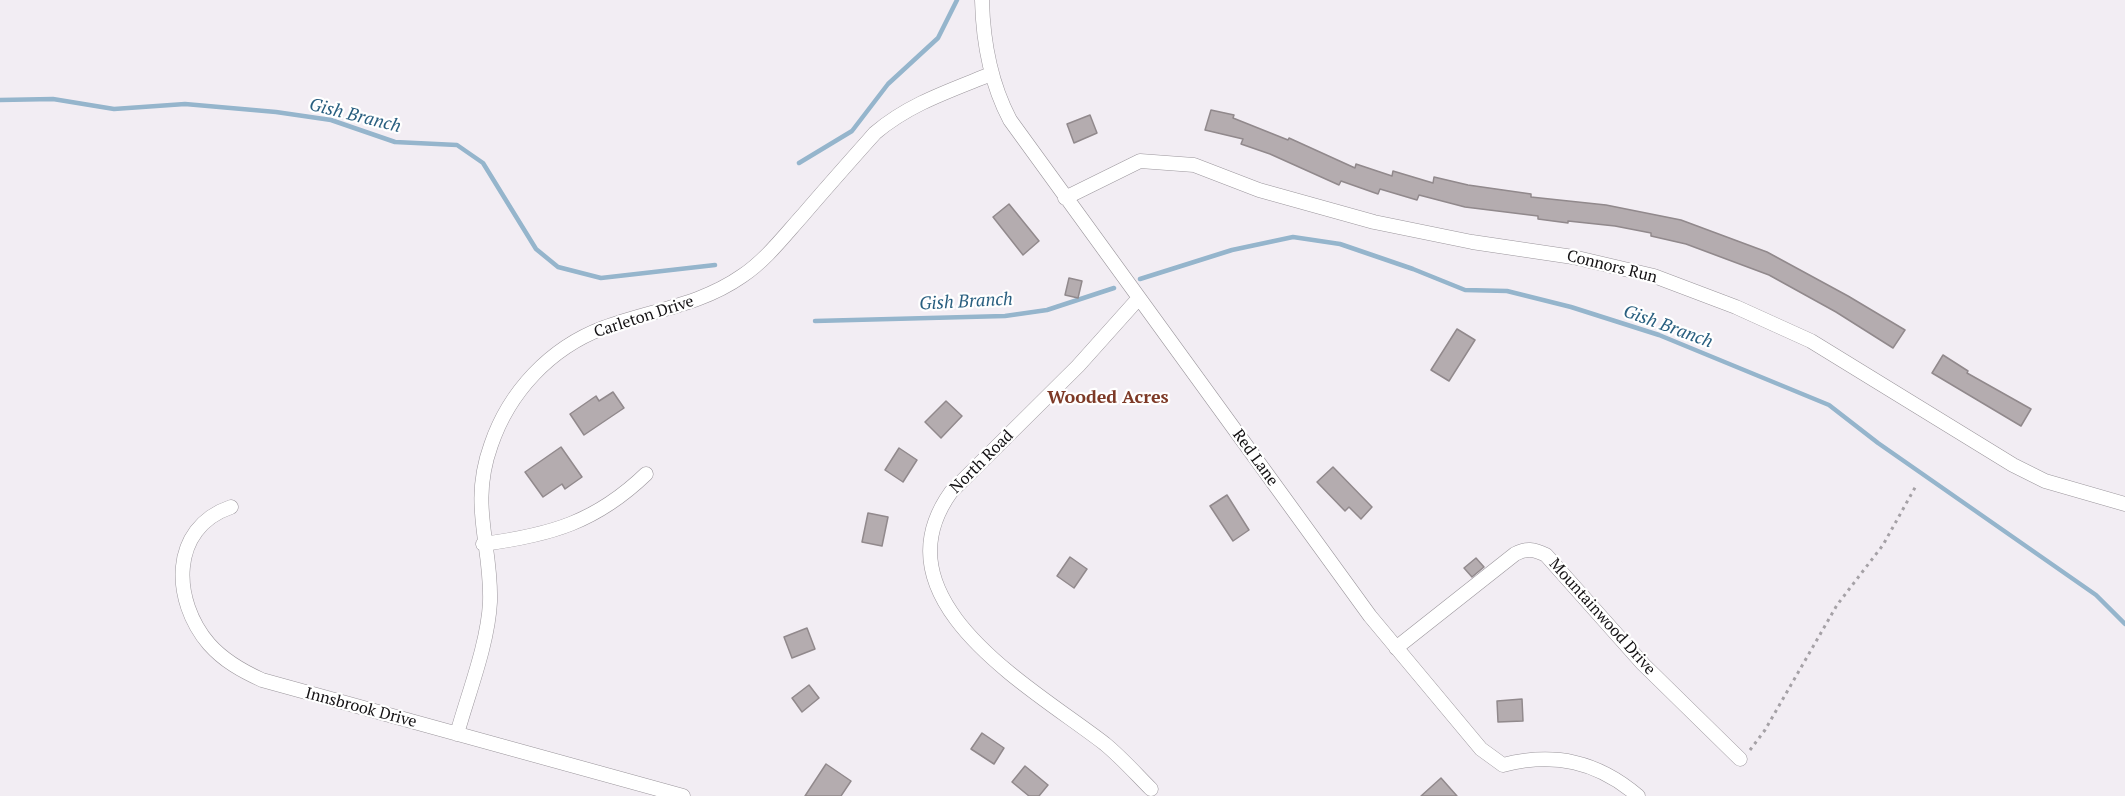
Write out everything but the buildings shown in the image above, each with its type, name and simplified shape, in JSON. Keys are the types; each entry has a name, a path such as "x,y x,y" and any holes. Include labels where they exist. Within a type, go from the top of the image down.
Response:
{"street":[{"name":"Red Lane","path":"982,0 983,32 991,74 1010,120 1138,299 1396,648 1481,749 1503,765 1529,758 1559,758 1588,766 1624,784 1638,796"},
{"name":"Carleton Drive","path":"457,734 486,629 490,605 490,580 483,544 481,489 490,446 514,398 549,359 585,336 694,302 744,275 766,257 875,133 894,117 915,104 991,74"},
{"name":"Connors Run","path":"1065,198 1140,161 1194,165 1259,190 1374,222 1472,242 1573,257 1654,276 1736,307 1811,341 2013,465 2044,481 2125,504"},
{"name":"North Road","path":"1138,299 1078,366 951,492 933,525 928,555 938,590 972,639 994,660 1107,746 1151,789"},
{"path":"483,544 549,533 580,522 604,509 646,474"},
{"name":"Innsbrook Drive","path":"231,507 216,512 195,530 188,543 184,558 185,595 191,615 209,644 242,672 262,680 683,796"},
{"name":"Mountainwood Drive","path":"1396,648 1515,554 1522,550 1537,550 1545,555 1644,664 1740,759"}],"path":[{"path":"1740,759 1765,730 1837,605 1883,545 1917,484"}],"waterway":[{"path":"799,163 852,131 888,84 938,38 957,0"},
{"name":"Gish Branch","path":"0,100 53,99 114,109 185,104 276,112 331,120 395,142 457,145 483,163 536,249 558,267 601,278 715,265"},
{"name":"Gish Branch","path":"1140,279 1232,250 1293,237 1340,244 1465,290 1507,291 1571,307 1659,335 1829,405 1878,443 2096,595 2125,624"},
{"name":"Gish Branch","path":"815,321 1005,316 1047,310 1114,288"}],"district":[{"name":"Wooded Acres","path":"1108,398"}]}
